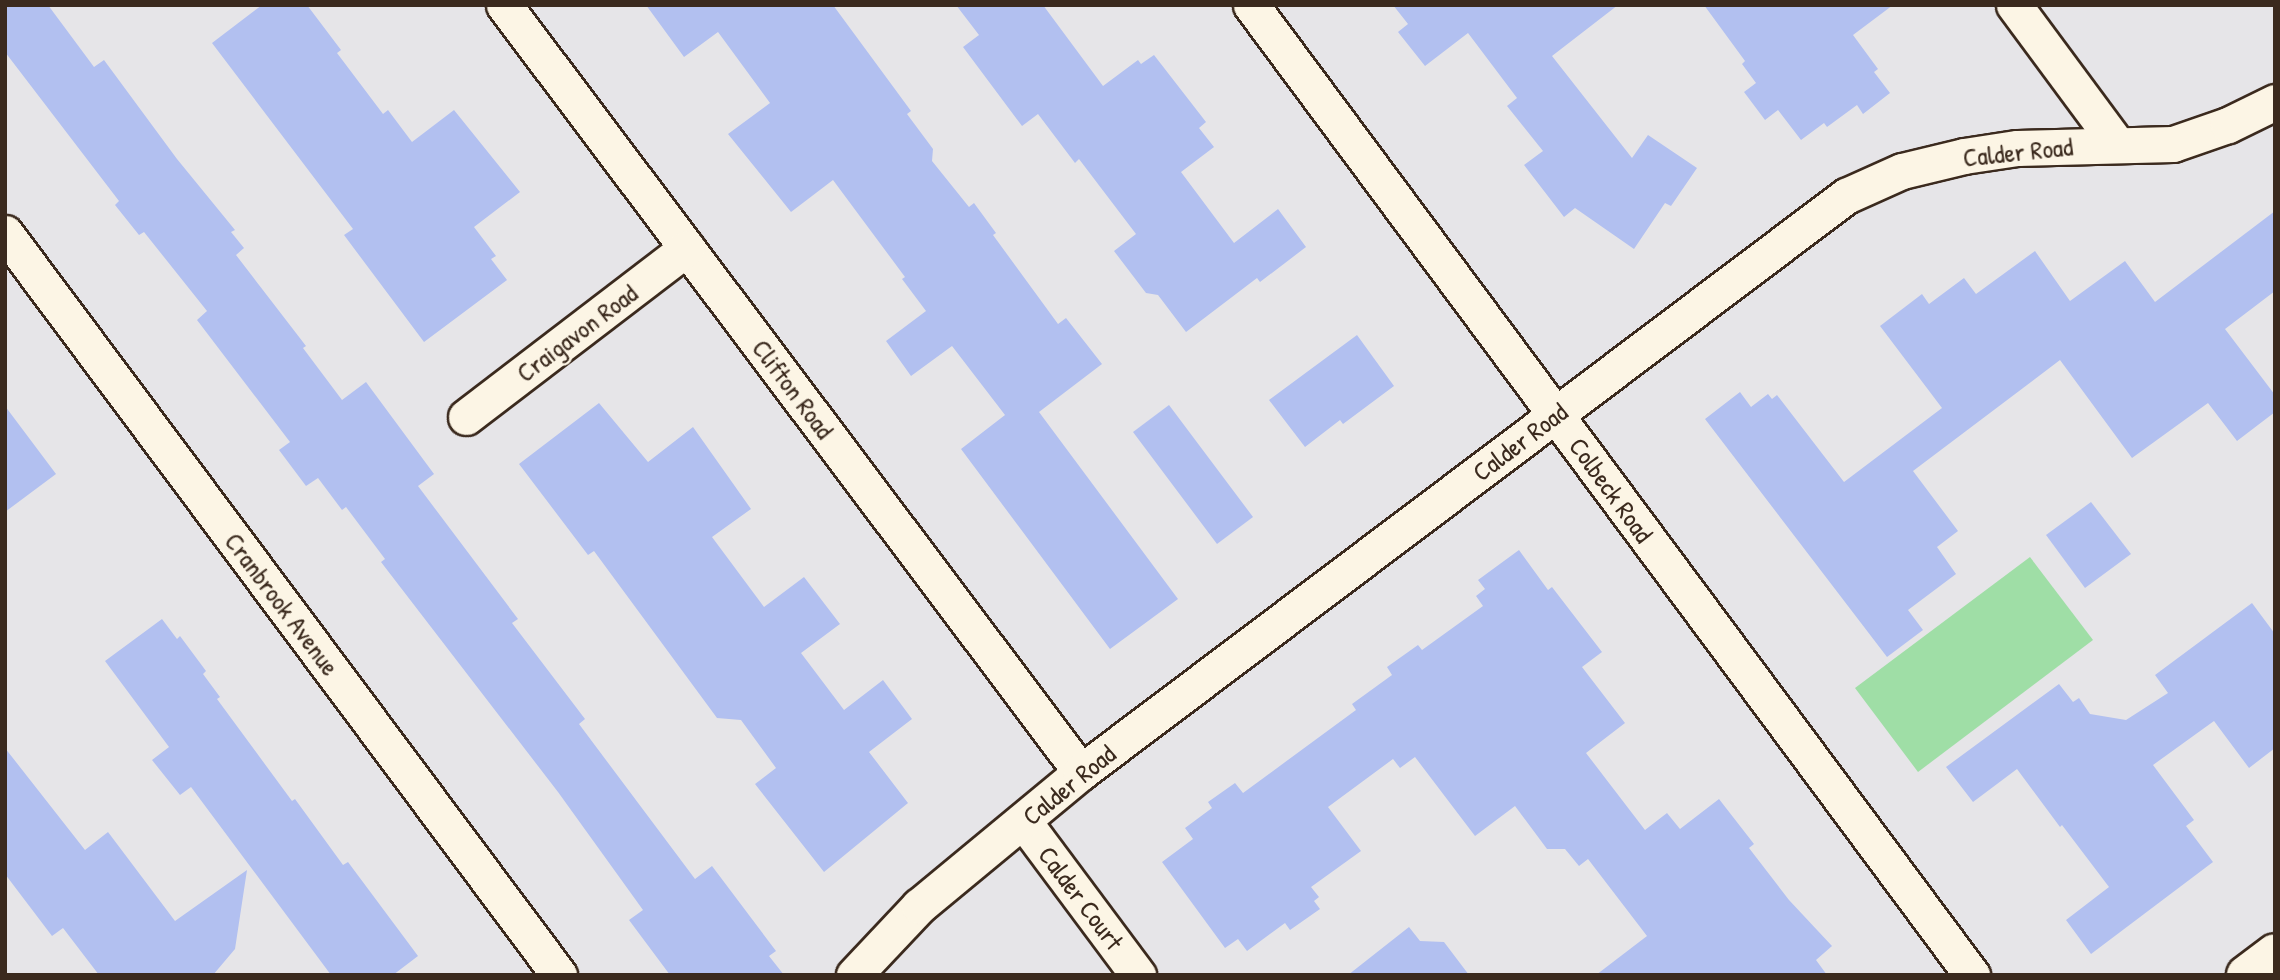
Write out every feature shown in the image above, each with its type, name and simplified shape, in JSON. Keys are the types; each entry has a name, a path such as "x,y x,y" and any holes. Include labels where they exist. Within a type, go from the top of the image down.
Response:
{"main road":[{"path":"2246,975 2275,953"}],"street":[{"name":"Clifton Road","path":"504,5 1081,772"},
{"name":"Colbeck Road","path":"1251,5 1972,975"},
{"path":"2014,5 2117,144"},
{"name":"Calder Road","path":"854,975 919,906 1024,822 1081,772 1556,415 1802,226 1864,186 1902,171 1964,156 2017,148 2173,144 2228,125 2275,102"},
{"name":"Cranbrook Avenue","path":"5,233 559,975"},
{"name":"Craigavon Road","path":"466,417 687,248"},
{"name":"Calder Court","path":"1024,822 1138,975"}],"green space":[{"path":"2030,557 2093,640 1918,772 1855,688"}],"building":[{"path":"5,5 48,5 94,67 104,60 177,159 235,230 231,232 244,248 236,255 306,346 303,348 342,400 366,382 434,474 418,486 518,619 512,623 585,719 579,724 695,879 712,866 776,951 769,956 784,975 670,975 629,920 643,910 558,792 381,562 385,559 346,507 342,510 318,478 306,486 279,450 290,442 197,320 207,311 144,232 139,235 115,205 119,201 5,52"},
{"path":"262,5 307,5 341,50 337,53 383,114 388,110 412,142 454,110 520,192 474,227 496,256 491,259 507,280 424,342 344,235 353,229 212,43"},
{"path":"646,5 833,5 911,111 907,114 933,149 932,161 969,207 974,203 996,233 993,235 1058,324 1066,318 1102,364 1039,412 1178,599 1110,649 961,449 1005,415 952,346 911,376 886,341 926,311 902,279 905,277 833,180 791,212 728,134 770,103 718,32 684,57"},
{"path":"956,5 1043,5 1103,86 1138,60 1141,64 1154,55 1206,122 1199,128 1214,147 1181,172 1234,243 1278,209 1306,247 1260,282 1257,278 1186,332 1158,295 1146,293 1114,251 1136,234 1079,159 1075,163 1038,114 1022,126 963,47 979,35"},
{"path":"1393,5 1618,5 1552,56 1632,158 1648,135 1697,168 1671,206 1665,203 1634,249 1575,208 1564,217 1524,165 1543,151 1507,106 1517,98 1468,33 1425,66 1398,32 1408,24"},
{"path":"1704,5 1893,5 1853,35 1878,69 1874,72 1890,93 1863,114 1857,105 1827,127 1824,123 1801,140 1778,110 1765,120 1744,92 1756,83 1742,64 1745,61"},
{"path":"2275,211 2275,291 2225,329 2275,395 2275,412 2237,441 2208,403 2132,458 2060,360 1913,471 1958,531 1937,547 1956,574 1908,610 1923,630 1887,657 1705,419 1740,392 1751,407 1768,394 1772,399 1777,395 1844,482 1942,408 1880,326 1922,294 1929,304 1964,278 1976,294 2035,251 2070,301 2125,261 2155,302"},
{"path":"1357,335 1394,386 1343,424 1340,420 1305,447 1269,400"},
{"path":"599,403 648,462 693,427 751,509 712,537 764,607 804,577 840,624 801,653 844,710 883,680 912,719 869,752 908,803 824,872 755,784 776,768 741,720 717,718 594,551 588,555 519,464"},
{"path":"1169,405 1253,517 1217,544 1133,432"},
{"path":"5,406 56,474 5,512"},
{"path":"2091,502 2131,554 2085,588 2046,535"},
{"path":"1519,550 1548,590 1552,587 1602,652 1582,667 1625,723 1586,753 1645,830 1667,813 1680,829 1719,799 1754,844 1749,848 1789,900 1832,946 1816,960 1827,975 1596,975 1647,936 1588,859 1579,866 1565,849 1547,849 1515,806 1475,836 1415,757 1400,768 1393,759 1328,807 1361,851 1311,887 1319,897 1314,901 1320,909 1290,930 1285,923 1247,951 1238,939 1225,948 1162,862 1193,839 1185,828 1212,808 1208,802 1235,783 1243,793 1356,710 1352,704 1392,675 1387,667 1418,645 1422,650 1483,606 1476,596 1485,589 1478,580"},
{"path":"2252,603 2275,634 2275,748 2249,768 2214,721 2153,765 2194,820 2186,826 2213,862 2091,954 2066,920 2109,887 2062,825 2060,827 2017,769 1973,802 1946,767 2059,684 2073,702 2079,698 2090,714 2126,720 2168,693 2155,675"},
{"path":"162,619 177,639 180,636 206,671 203,674 220,697 217,699 292,801 295,799 343,865 348,862 418,956 393,975 331,975 191,787 180,795 152,760 169,747 105,661"},
{"path":"5,748 85,850 108,832 175,921 247,870 235,949 213,975 99,975 63,928 52,936 5,874"},
{"path":"1409,927 1420,941 1444,942 1469,975 1348,975"}]}
